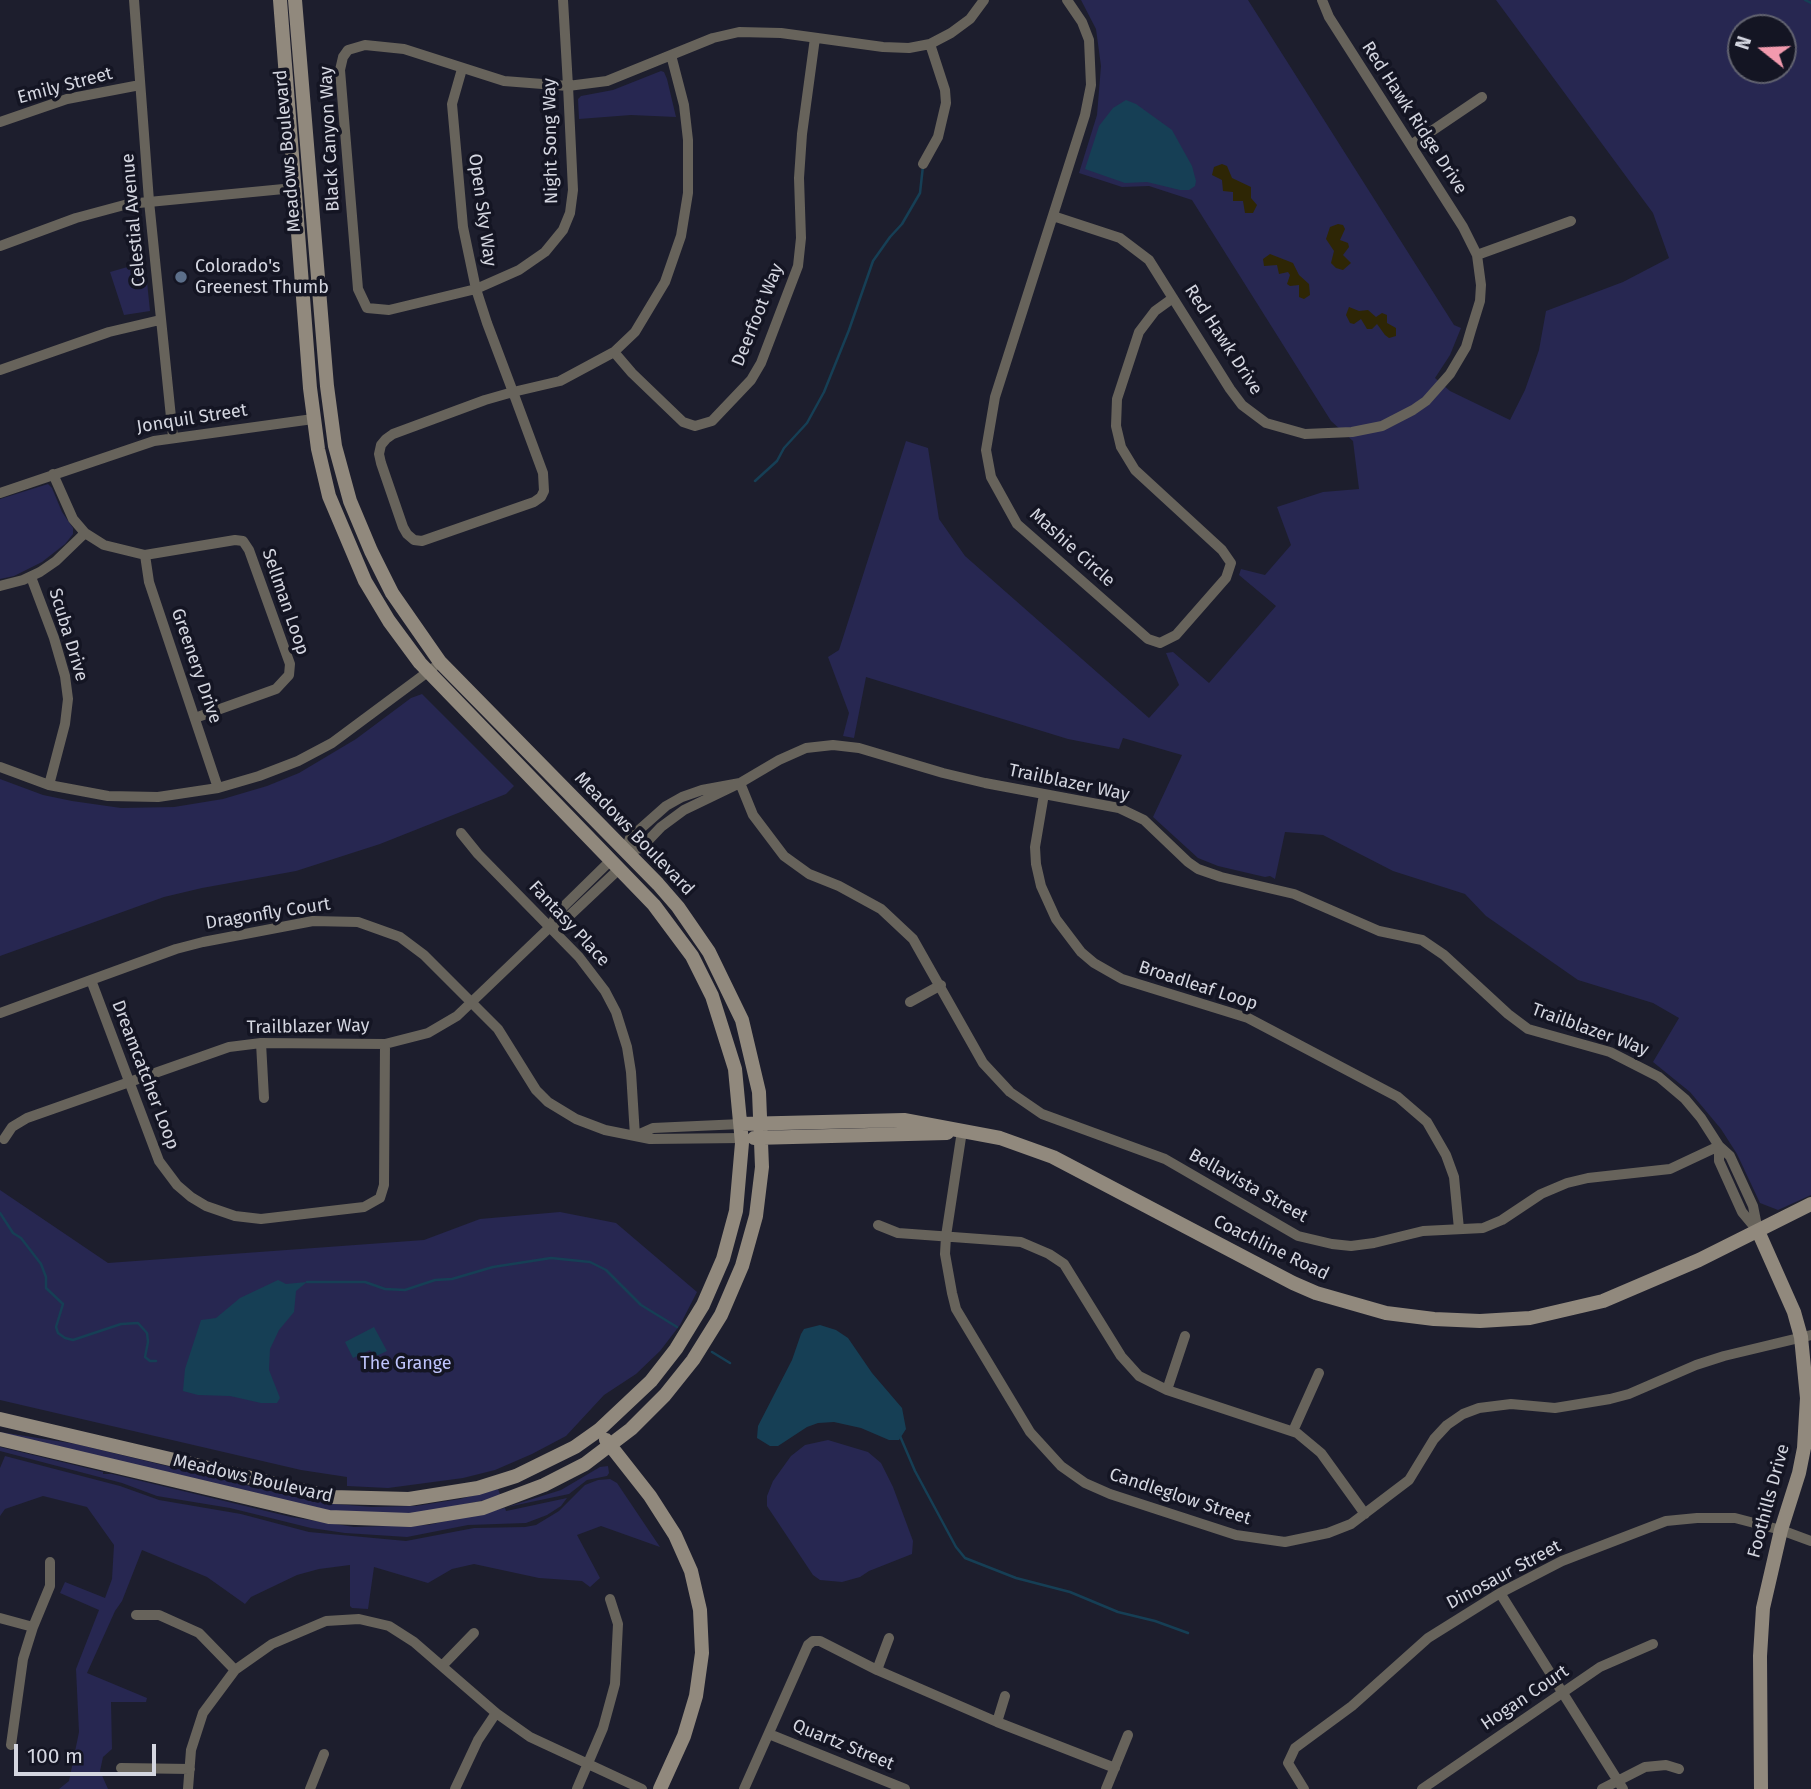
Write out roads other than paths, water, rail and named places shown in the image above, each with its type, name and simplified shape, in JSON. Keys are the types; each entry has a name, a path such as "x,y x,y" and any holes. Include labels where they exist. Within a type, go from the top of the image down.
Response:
{"main road":[{"name":"Meadows Boulevard","path":"0,1419 300,1491 360,1499 409,1499 478,1488 536,1467 575,1447 599,1430 663,1367 703,1306 723,1259 736,1211 741,1166 741,1131 736,1069 712,996 692,956 654,905 428,673 389,621 355,559 330,496 313,419 280,0"},
{"name":"Meadows Boulevard","path":"0,1439 304,1513 337,1518 379,1520 445,1516 505,1501 567,1475 611,1446 679,1380 721,1315 752,1234 759,1192 762,1131 759,1092 742,1020 721,973 678,907 440,662 392,593 360,528 341,473 330,417 295,0"},
{"path":"313,419 321,425 338,488 349,515 360,528"},
{"path":"551,798 567,807 613,852 626,851"},
{"name":"Coachline Road","path":"741,1131 904,1120 1019,1144 1053,1157 1316,1293 1363,1308 1410,1317 1457,1321 1503,1320 1581,1307 1659,1279 1811,1204"},
{"name":"Foothills Drive","path":"1758,1231 1806,1336 1807,1398 1799,1473 1780,1530 1767,1585 1760,1632 1761,1789"},
{"path":"599,1430 650,1496 675,1535 691,1572 700,1609 702,1653 696,1696 684,1736 660,1789"}],"street":[{"name":"Celestial Avenue","path":"134,0 149,201 173,437"},
{"name":"Night Song Way","path":"368,308 389,310 476,289 519,270 545,252 563,230 570,213 573,190 563,0"},
{"name":"Black Canyon Way","path":"368,308 358,289 341,70 345,52 358,46 394,47 505,81 568,86 607,81 713,38 739,32 781,33 883,47 909,48 930,44 970,19 984,0"},
{"name":"Mashie Circle","path":"1067,0 1082,22 1089,40 1091,85 1085,116 995,397 986,450 990,477 1017,524 1148,639 1160,643 1176,635 1226,578 1231,564 1222,550 1135,470 1121,447 1116,426 1117,399 1139,332 1154,311 1174,298"},
{"name":"Red Hawk Ridge Drive","path":"1322,0 1329,17 1463,227 1477,255"},
{"name":"Deerfoot Way","path":"614,352 683,422 695,426 712,421 751,380 761,363 798,266 801,238 799,178 802,134 815,37"},
{"path":"923,164 938,137 946,103 945,90 930,44"},
{"path":"513,392 561,380 614,352 635,332 664,282 681,236 688,193 688,140 684,105 671,55"},
{"name":"Open Sky Way","path":"462,68 452,104 463,227 476,289 543,473 544,491 534,502 431,540 414,540 403,527 381,463 381,445 393,434 513,392"},
{"name":"Emily Street","path":"0,122 67,99 140,85"},
{"path":"1411,145 1482,97"},
{"path":"0,246 76,218 128,204 294,188"},
{"name":"Red Hawk Drive","path":"1053,216 1109,234 1129,244 1149,260 1242,405 1266,424 1291,432 1352,432 1382,426 1413,410 1440,387 1466,347 1480,301 1477,255"},
{"path":"1477,255 1571,221"},
{"path":"0,370 109,332 160,320"},
{"name":"Jonquil Street","path":"0,493 131,447 173,437 313,419"},
{"path":"0,586 32,577 56,561 85,533 73,519 53,474"},
{"name":"Sellman Loop","path":"85,533 104,545 145,555 234,540 243,541 249,550 290,664 289,675 276,689 195,718"},
{"name":"Greenery Drive","path":"145,555 149,582 218,789"},
{"name":"Scuba Drive","path":"32,577 65,676 68,699 65,724 49,785"},
{"path":"0,767 49,785 108,796 189,794 218,789 298,761 332,743 440,662"},
{"name":"Trailblazer Way","path":"626,851 640,848 666,822 684,810 795,752 821,746 845,745 943,774 1103,804 1132,814 1152,827 1188,862 1208,873 1294,894 1379,931 1422,940 1444,955 1508,1014 1528,1028 1610,1052 1659,1077 1685,1099 1701,1118 1719,1146 1719,1161 1742,1212 1758,1231"},
{"name":"Bellavista Street","path":"740,783 753,815 784,856 809,874 862,898 890,916 913,939 983,1063 993,1076 1026,1105 1058,1120 1165,1159 1282,1228 1313,1241 1351,1246 1423,1231 1472,1230 1492,1224 1541,1194 1567,1183 1588,1178 1670,1170 1719,1146"},
{"name":"Broadleaf Loop","path":"1044,794 1035,847 1041,886 1056,919 1081,952 1101,968 1122,979 1248,1018 1398,1097 1427,1122 1446,1155 1454,1177 1460,1229"},
{"name":"Fantasy Place","path":"461,833 597,979 616,1012 629,1058 635,1136"},
{"name":"Trailblazer Way","path":"4,1139 12,1127 27,1118 211,1052 261,1043 386,1044 428,1032 457,1016 550,927 559,911 615,864"},
{"name":"Dragonfly Court","path":"0,1013 203,942 330,919 371,925 400,937 424,955 498,1029 526,1077 548,1101 590,1126 635,1136 653,1128 741,1131"},
{"name":"Dreamcatcher Loop","path":"91,981 163,1167 177,1185 206,1206 235,1216 261,1219 364,1207 377,1202 384,1185 386,1044"},
{"path":"910,1002 941,985"},
{"path":"261,1043 264,1098"},
{"name":"Candleglow Street","path":"962,1131 945,1254 956,1309 1030,1432 1061,1466 1085,1483 1110,1494 1253,1539 1285,1542 1328,1533 1350,1524 1409,1480 1434,1439 1463,1414 1494,1404 1555,1408 1610,1399 1724,1356 1806,1336"},
{"path":"878,1226 898,1233 1021,1242 1037,1247 1064,1264 1121,1356 1139,1376 1167,1390 1293,1431 1321,1453 1365,1514"},
{"path":"1167,1390 1185,1336"},
{"path":"1293,1431 1319,1373"},
{"name":"Dinosaur Street","path":"1304,1789 1288,1763 1294,1748 1352,1706 1428,1638 1500,1593 1562,1561 1666,1521 1697,1518 1735,1518 1811,1541"},
{"path":"11,1745 23,1659 50,1586 50,1562"},
{"path":"1500,1593 1621,1785"},
{"path":"577,1789 603,1728 615,1684 618,1624 610,1599"},
{"path":"136,1615 159,1615 200,1633 235,1670"},
{"path":"0,1618 33,1627"},
{"path":"188,1789 191,1750 203,1713 235,1670 272,1644 326,1621 359,1619 388,1626 414,1642 496,1713 530,1737 642,1789"},
{"path":"442,1666 474,1633"},
{"path":"877,1670 889,1638"},
{"path":"744,1789 808,1645 813,1641 821,1641 877,1670 997,1722 1115,1768"},
{"name":"Hogan Court","path":"1422,1789 1600,1667 1653,1644"},
{"path":"997,1722 1006,1696"},
{"path":"455,1789 478,1740 496,1713"},
{"name":"Quartz Street","path":"769,1734 905,1789"},
{"path":"1106,1789 1128,1735"},
{"path":"310,1789 324,1754"},
{"path":"1602,1789 1621,1785 1644,1767 1666,1765 1679,1769"},
{"path":"121,1768 190,1769"}],"water":[{"path":"1126,100 1136,104 1172,130 1192,166 1195,186 1189,190 1180,190 1147,182 1125,183 1085,169 1099,126 1113,108"},
{"path":"278,1280 286,1284 307,1282 296,1291 294,1312 279,1330 270,1349 269,1370 280,1398 277,1403 183,1391 185,1369 201,1320 216,1318 240,1298"},
{"path":"820,1325 836,1330 848,1338 872,1373 902,1408 906,1429 899,1440 889,1440 861,1428 834,1422 807,1427 778,1446 770,1446 757,1438 758,1426 792,1360 801,1334 804,1329"},
{"path":"374,1327 387,1351 374,1357 370,1350 353,1358 345,1342"}],"waterway":[{"path":"1805,0 1811,3"},
{"path":"755,481 777,461 784,448 807,423 824,392 873,261 902,224 920,193 923,166"},
{"path":"0,1213 13,1233 21,1238 41,1264 46,1277 46,1288 63,1304 56,1327 58,1333 73,1340 121,1324 138,1323 147,1333 145,1357 156,1361"},
{"path":"307,1282 365,1282 385,1289 405,1290 493,1267 551,1258 590,1262 606,1270 641,1305 677,1327"},
{"path":"712,1352 730,1363"},
{"path":"900,1436 915,1471 956,1547 965,1558 1016,1578 1070,1592 1118,1612 1188,1633"}],"place":[{"name":"Colorado's Greenest Thumb","path":"181,277"}],"park label":[{"name":"The Grange","path":"406,1364"}]}
